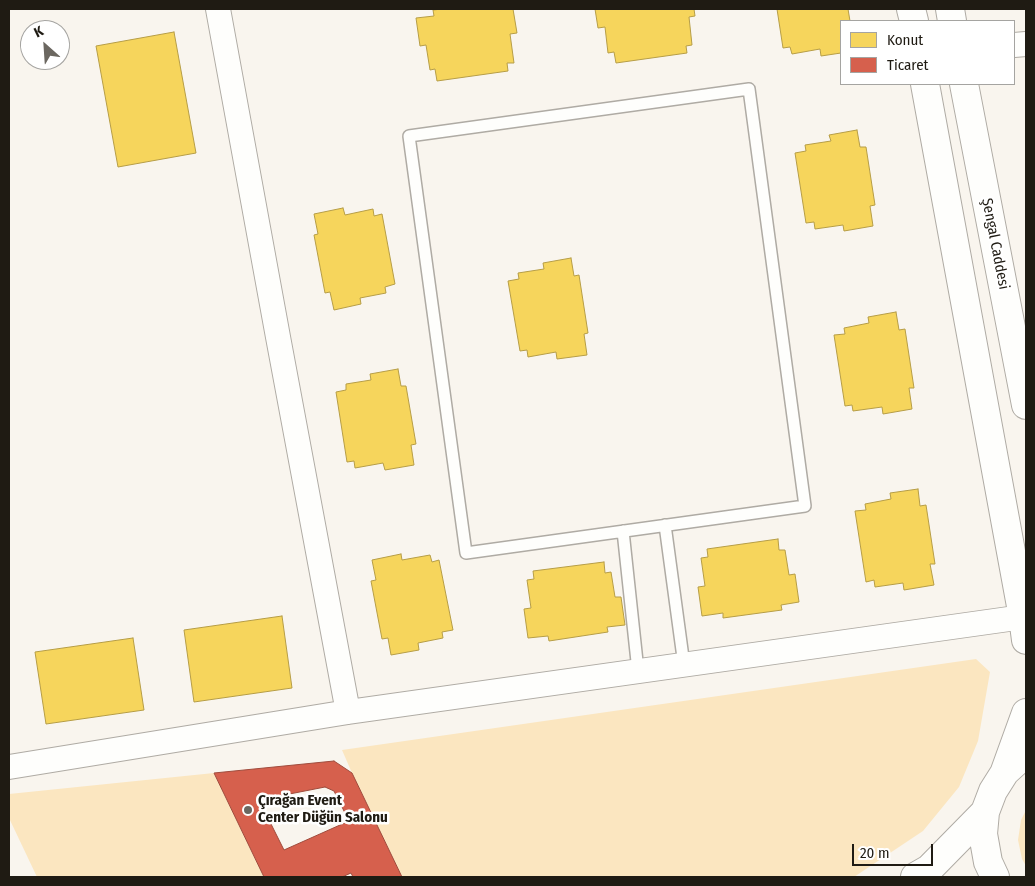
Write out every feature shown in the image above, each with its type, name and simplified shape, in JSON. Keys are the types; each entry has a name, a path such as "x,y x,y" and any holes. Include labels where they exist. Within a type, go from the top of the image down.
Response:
{"main road":[{"path":"925,85 1025,629"},
{"name":"Şengal Caddesi","path":"964,85 1026,405"},
{"path":"995,877 988,862 983,834 985,812 993,791 1005,772 1026,713"},
{"path":"1005,772 1026,753"},
{"path":"915,877 929,869 985,812"}],"street":[{"path":"218,9 348,712"},
{"path":"9,767 348,712 684,664 1025,629"}],"lane":[{"path":"749,89 805,506 665,525 466,553 409,136 749,89"},
{"path":"665,525 684,664"},
{"path":"623,531 638,671"}],"shaded area":[{"path":"976,659 990,672 978,741 959,787 923,831 854,877 402,877 342,750"},
{"path":"214,773 264,877 37,877 9,818 9,794"},
{"path":"1026,810 1026,866 1022,859 1018,840 1021,820"}],"building: Konut":[{"path":"513,9 517,33 510,34 514,63 507,63 508,71 437,81 435,69 430,70 426,45 420,46 416,18 434,16 433,10"},
{"path":"595,9 694,9 695,16 689,17 692,45 686,46 687,53 616,63 614,52 608,53 605,27 598,28"},
{"path":"777,9 848,9 850,20 840,20 840,53 821,56 820,49 792,54 790,47 783,48"},
{"path":"174,32 196,153 118,167 96,46"},
{"path":"857,130 860,147 866,147 875,205 870,206 873,226 844,231 843,225 815,229 814,222 806,223 795,153 806,151 805,145 831,141 829,135"},
{"path":"343,208 345,215 373,209 374,216 382,214 395,284 385,287 386,293 360,298 361,304 334,310 330,292 325,293 314,235 318,234 314,214"},
{"path":"571,258 574,276 579,275 588,333 584,334 587,355 557,359 556,352 528,357 527,350 520,351 508,281 519,279 518,273 544,269 543,263"},
{"path":"896,312 899,330 905,329 914,388 909,388 912,409 883,414 882,407 853,411 852,405 845,406 834,335 845,334 844,328 869,323 868,317"},
{"path":"398,369 401,386 406,386 416,444 411,445 414,465 385,470 383,463 355,468 354,461 347,462 336,392 346,390 346,384 371,380 370,374"},
{"path":"918,489 920,506 926,505 935,564 930,564 934,585 904,590 903,583 875,587 874,580 866,582 855,511 866,510 865,504 891,499 890,493"},
{"path":"778,539 779,550 785,550 789,575 795,574 799,602 781,605 782,610 723,618 723,613 702,616 698,587 705,586 701,558 708,557 707,549"},
{"path":"401,554 402,560 430,555 432,562 439,560 453,630 442,632 443,638 418,643 419,650 391,655 388,638 382,639 371,581 376,580 372,560"},
{"path":"604,562 605,573 611,572 615,597 621,597 625,625 607,627 608,632 549,641 548,636 528,638 524,609 531,608 527,580 534,579 533,571"},
{"path":"282,616 292,688 194,702 184,630"},
{"path":"133,638 144,710 46,724 35,652"}],"building: Ticaret":[{"name":"Çırağan Event Center Düğün Salonu","path":"334,761 352,773 402,877 353,877 351,873 342,877 264,877 214,773","holes":["325,787 334,791 349,821 284,850 259,800"]}],"place":[{"name":"Çırağan Event Center Düğün Salonu","path":"248,810"}]}
